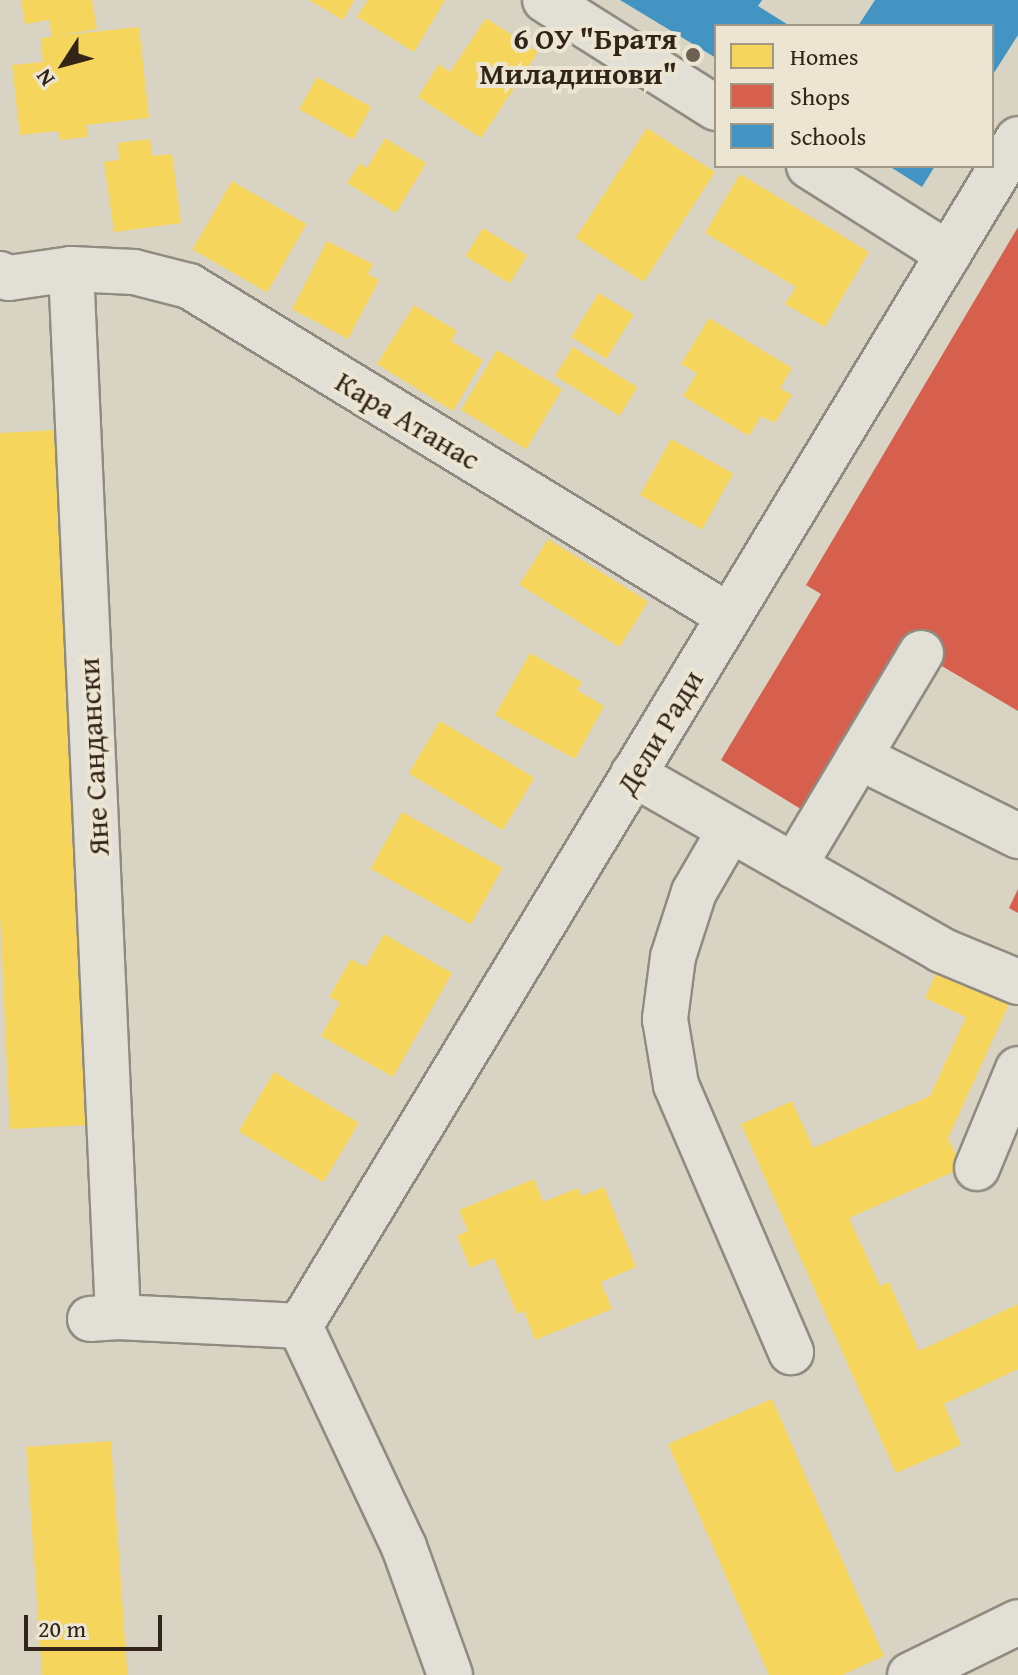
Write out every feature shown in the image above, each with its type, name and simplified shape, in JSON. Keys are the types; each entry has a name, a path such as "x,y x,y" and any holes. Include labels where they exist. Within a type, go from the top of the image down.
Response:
{"street":[{"path":"545,0 714,107"},
{"name":"Дели Ради","path":"300,1326 1018,139"},
{"path":"812,168 948,254"},
{"path":"0,274 9,278 71,269"},
{"name":"Кара Атанас","path":"71,269 134,272 189,286 729,616"},
{"name":"Яне Сандански","path":"71,269 102,1318 300,1326"},
{"path":"794,866 921,653"},
{"path":"859,757 1018,836"},
{"path":"633,774 941,950 1018,982"},
{"path":"730,830 694,892 673,957 665,1019 676,1085 791,1352"},
{"path":"977,1168 1018,1069"},
{"path":"300,1326 404,1547 450,1675"},
{"path":"910,1675 1018,1622"}],"building: Homes":[{"path":"21,0 92,0 97,29 55,36 139,27 149,118 86,125 88,137 60,140 58,131 20,135 12,65 43,62 41,38 52,37 49,20 25,24"},
{"path":"309,0 354,0 343,20"},
{"path":"368,0 445,0 414,52 357,17"},
{"path":"486,18 538,52 481,138 418,97 439,64 450,72"},
{"path":"317,77 371,107 353,139 299,109"},
{"path":"647,128 715,172 644,282 576,238"},
{"path":"385,138 426,163 396,213 347,183 360,163 367,168"},
{"path":"150,139 152,156 172,154 181,223 114,232 104,162 119,160 118,143"},
{"path":"740,174 869,252 825,327 785,304 796,287 705,233"},
{"path":"232,181 306,224 267,292 192,249"},
{"path":"483,228 527,256 510,284 466,256"},
{"path":"327,241 373,264 368,274 379,280 348,339 292,309"},
{"path":"599,293 634,315 606,359 571,337"},
{"path":"414,305 457,331 451,341 483,360 453,411 377,364"},
{"path":"709,318 792,368 780,388 792,395 775,423 761,416 749,436 683,396 697,373 681,364"},
{"path":"573,347 637,387 619,416 555,376"},
{"path":"497,350 562,389 526,449 461,410"},
{"path":"57,430 91,1125 10,1129 0,914 0,433"},
{"path":"671,439 733,473 702,529 640,495"},
{"path":"548,539 648,602 619,647 519,585"},
{"path":"530,653 582,682 577,690 604,706 575,759 495,715"},
{"path":"440,721 534,778 503,830 409,773"},
{"path":"402,812 503,868 471,925 370,869"},
{"path":"384,934 452,973 393,1077 321,1036 340,1002 329,997 351,959 365,967"},
{"path":"937,971 1009,1004 948,1138 962,1168 849,1218 880,1286 889,1282 919,1351 1018,1304 1018,1369 944,1404 961,1445 896,1473 741,1124 792,1101 813,1148 930,1096 966,1017 925,998"},
{"path":"274,1072 359,1123 323,1182 238,1131"},
{"path":"534,1179 543,1202 578,1188 581,1196 604,1187 636,1267 601,1282 612,1309 535,1340 524,1311 517,1314 494,1258 470,1268 457,1236 468,1231 459,1210"},
{"path":"772,1399 884,1656 842,1675 769,1675 668,1444"},
{"path":"111,1441 127,1675 42,1675 26,1447"}],"building: Shops":[{"path":"1018,227 1018,711 908,646 817,819 721,760 821,594 806,585"},
{"path":"1018,889 1018,913 1009,908"}],"building: Schools":[{"path":"620,0 762,0 758,6 787,24 714,24 714,57"},
{"path":"875,0 1018,0 1018,35 994,73 994,24 859,24"},
{"path":"892,168 934,168 922,187"}],"place":[{"name":"6 ОУ \"Братя Миладинови\"","path":"693,55"}]}
